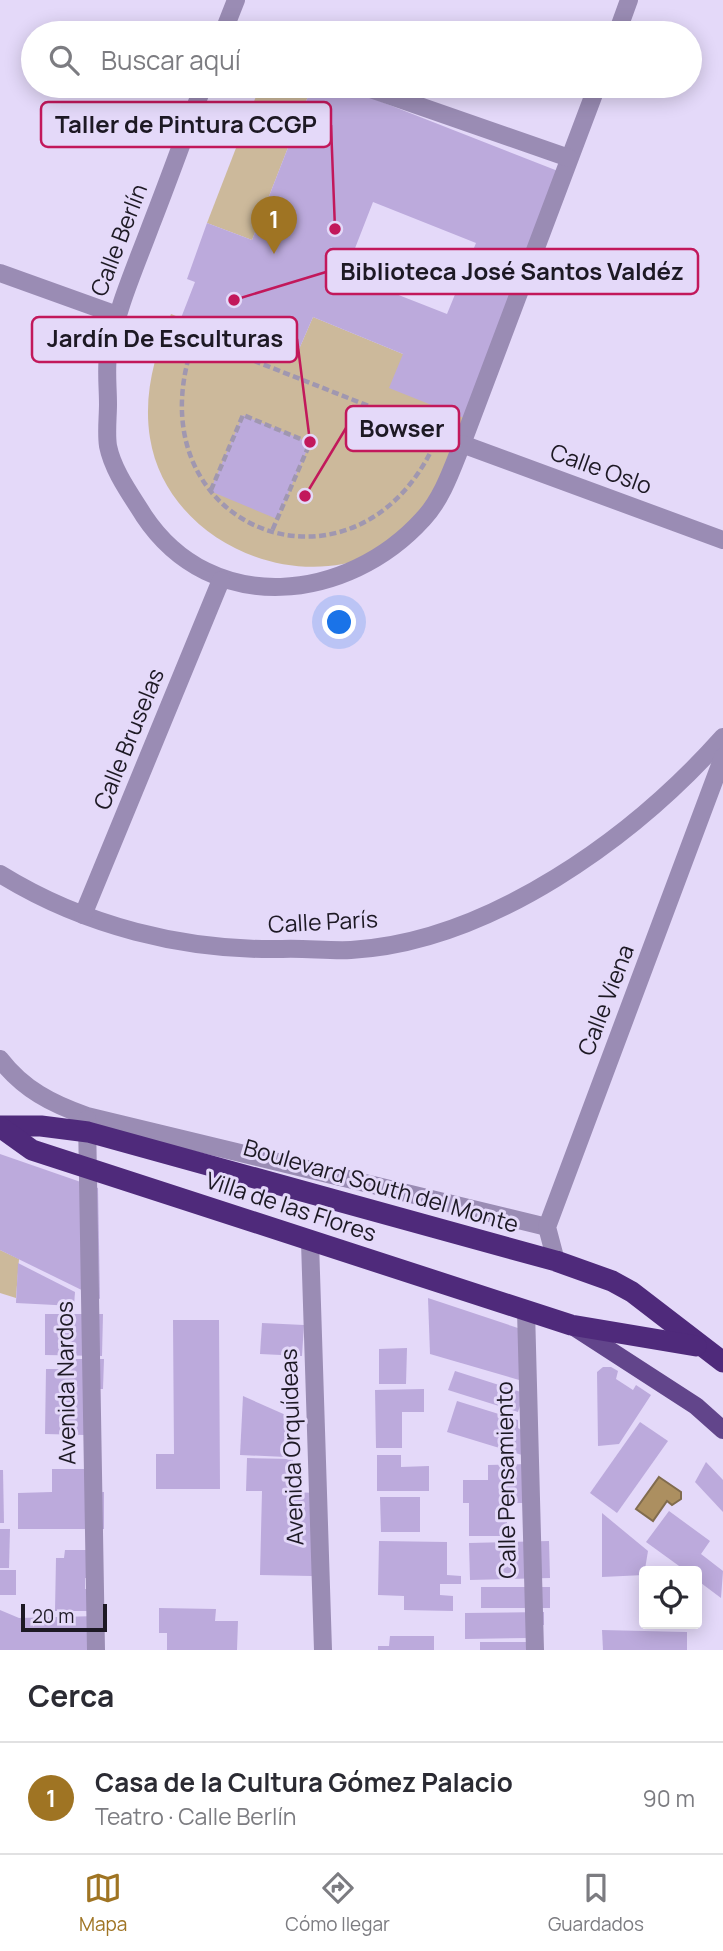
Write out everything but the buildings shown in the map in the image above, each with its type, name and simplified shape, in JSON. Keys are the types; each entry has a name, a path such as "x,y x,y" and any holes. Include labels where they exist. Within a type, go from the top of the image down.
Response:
{"highway":[{"name":"Boulevard South del Monte","path":"0,1127 87,1124 556,1261 632,1292 715,1355"},
{"name":"Villa de las Flores","path":"0,1127 32,1150 310,1242 571,1325 676,1340 715,1355"}],"main road":[{"path":"571,1325 696,1406 723,1430"}],"street":[{"path":"228,21 236,0"},
{"path":"621,21 629,0"},
{"name":"Calle Berlín","path":"199,98 117,316 107,359 108,447 124,485 154,530 188,563 221,580 275,588 323,581 365,564 393,547 425,518 445,484 456,441 592,98"},
{"path":"396,98 569,158"},
{"path":"0,273 117,316"},
{"name":"Calle Oslo","path":"456,441 723,540"},
{"name":"Calle Bruselas","path":"83,915 221,580"},
{"name":"Calle París","path":"0,874 83,915 169,940 247,949 352,950 412,940 464,923 531,891 584,861 686,779 723,737"},
{"name":"Calle Viena","path":"547,1227 723,757"},
{"path":"0,1059 9,1071 52,1104 87,1124 547,1227 556,1261"},
{"name":"Avenida Nardos","path":"87,1124 96,1650"},
{"name":"Avenida Orquídeas","path":"310,1242 323,1650"},
{"name":"Calle Pensamiento","path":"526,1310 535,1650"}],"path":[{"path":"166,326 456,441"},
{"path":"195,338 184,375 181,414 186,450 195,470 210,491 234,513 272,532 285,535 327,535 350,530 369,520 388,506 417,475 439,435"},
{"path":"210,491 243,415 310,443 272,532"}],"shaded area":[{"path":"255,98 307,98 252,240 207,223"},
{"path":"171,314 293,363 313,317 403,354 478,423 412,528 399,540 354,561 311,567 280,563 249,554 221,540 195,521 174,497 159,469 150,438 149,390 155,359"},
{"path":"0,1250 19,1259 16,1298 0,1293"},
{"path":"659,1477 681,1492 681,1499 672,1505 667,1501 653,1521 636,1509"}],"place":[{"name":"Taller de Pintura CCGP","path":"335,229"},
{"name":"Casa de la Cultura Gómez Palacio","path":"274,254"},
{"name":"Biblioteca José Santos Valdéz","path":"234,300"},
{"name":"Jardín De Esculturas","path":"310,442"},
{"name":"Bowser","path":"305,496"}]}
